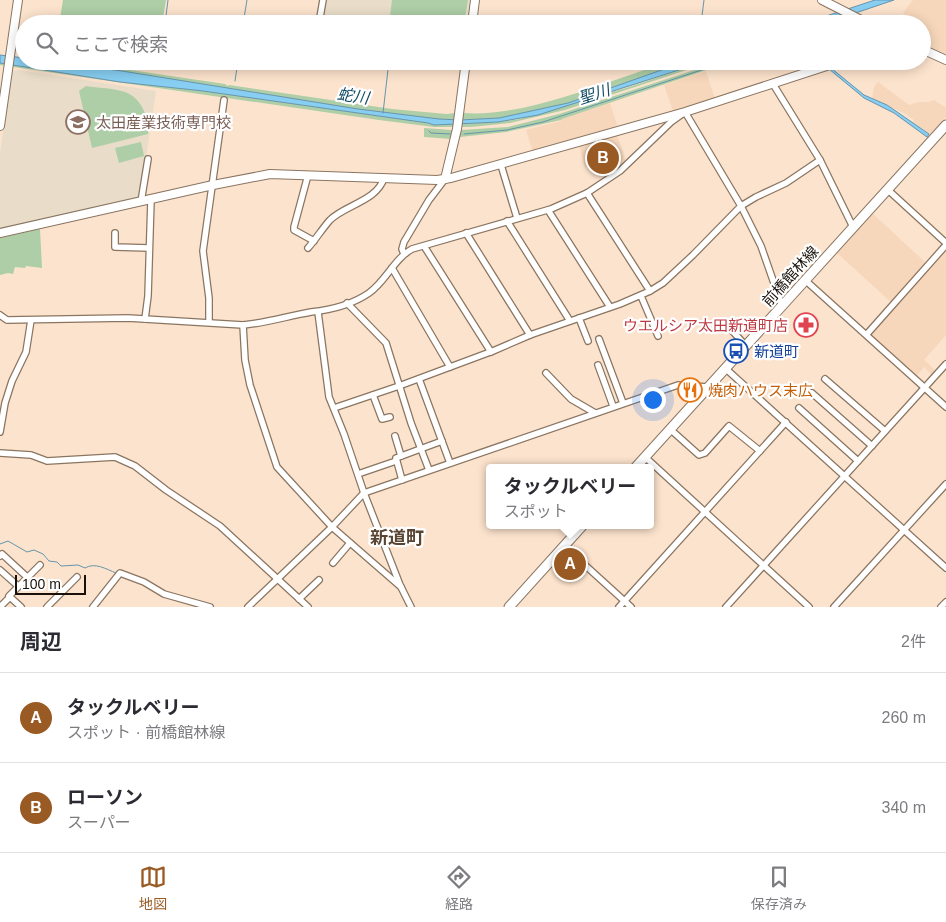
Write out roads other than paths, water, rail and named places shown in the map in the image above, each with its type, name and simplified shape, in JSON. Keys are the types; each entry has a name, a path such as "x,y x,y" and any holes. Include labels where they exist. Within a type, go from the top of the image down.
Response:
{"main road":[{"name":"前橋館林線","path":"639,464 946,125"},
{"path":"510,607 579,529"}],"street":[{"path":"16,15 18,0"},
{"path":"320,15 323,0"},
{"path":"473,15 475,0"},
{"path":"822,0 851,15"},
{"path":"0,126 15,20"},
{"path":"931,53 946,60"},
{"path":"404,254 402,249 404,242 429,200 446,179 457,127 465,70"},
{"path":"0,234 213,185 270,174 446,179 685,112 815,70"},
{"path":"772,84 820,160 853,227"},
{"path":"209,322 209,298 203,251 224,100"},
{"path":"0,314 6,320 145,319 243,325 318,312 347,303 370,292 404,254 412,249 548,210 587,194 620,171 671,122 685,112"},
{"path":"685,112 741,206 761,246 782,306"},
{"path":"141,202 148,159"},
{"path":"334,408 420,379 492,352 530,335 641,296 664,282 741,206 796,178 820,160"},
{"path":"501,165 517,218"},
{"path":"308,175 294,230 314,241"},
{"path":"308,248 331,219 372,194 383,182 384,178"},
{"path":"867,334 946,244 887,189"},
{"path":"587,194 650,291"},
{"path":"145,319 151,200"},
{"path":"548,210 610,307"},
{"path":"507,221 570,320"},
{"path":"115,233 115,247 149,248"},
{"path":"466,233 530,335"},
{"path":"424,246 492,352"},
{"path":"392,268 450,367"},
{"path":"805,280 946,407"},
{"path":"641,296 658,336"},
{"path":"347,303 386,343 420,449 429,470"},
{"path":"318,312 329,397 401,587 412,607"},
{"path":"580,318 588,341"},
{"path":"0,432 2,402 26,352 31,320"},
{"path":"243,325 245,360 250,385 277,467 332,527 401,587"},
{"path":"727,325 746,346"},
{"path":"599,339 622,403"},
{"path":"726,607 946,364"},
{"path":"598,365 613,406"},
{"path":"725,368 903,530 945,564"},
{"path":"546,373 571,398 595,413"},
{"path":"420,379 450,463"},
{"path":"826,379 885,431"},
{"path":"248,607 332,527 364,493 678,385 708,387"},
{"path":"812,393 872,446"},
{"path":"373,395 382,419 390,417"},
{"path":"799,408 858,461"},
{"path":"619,607 786,422"},
{"path":"670,429 699,455 705,453 730,426 760,452"},
{"path":"395,436 402,480"},
{"path":"358,474 442,441"},
{"path":"0,453 31,455 47,460 115,457 135,466 166,490 220,526 308,607"},
{"path":"645,457 653,464"},
{"path":"654,465 809,607"},
{"path":"834,607 946,484"},
{"path":"333,563 350,543"},
{"path":"564,546 631,607"},
{"path":"0,556 2,554 27,577"},
{"path":"0,607 40,564"},
{"path":"0,570 18,586"},
{"path":"93,607 120,573 144,582 164,594 210,607"},
{"path":"47,607 78,577"},
{"path":"297,607 319,580"},
{"path":"10,597 21,607"},
{"path":"941,607 946,602"}],"water":[{"path":"875,0 894,0 850,15 829,15"},
{"path":"0,55 15,57 15,65 0,63"},
{"path":"44,70 114,70 358,109 460,120 499,118 568,103 662,70 679,70 538,115 498,122 434,125 203,91 120,82"},
{"path":"830,70 833,70 864,95 887,105 929,134 927,137 894,113 864,98"}],"waterway":[{"path":"166,15 168,0"},
{"path":"244,15 247,0"},
{"path":"702,15 704,0"},
{"path":"235,81 237,70"},
{"path":"383,113 388,70"},
{"name":"聖川","path":"464,134 507,130 543,122 702,70"},
{"name":"聖川","path":"429,131 431,133 450,134"},
{"path":"0,544 8,541 27,552 34,550 43,554 49,561 57,562 61,566 78,565 85,568 97,566 116,573"}],"place":[{"name":"太田産業技術専門校","path":"78,122"},
{"name":"ローソン","path":"603,158"},
{"name":"ウエルシア太田新道町店","path":"806,325"},
{"name":"新道町","path":"736,351"},
{"name":"焼肉ハウス末広","path":"690,390"},
{"name":"タックルベリー","path":"570,564"}],"district":[{"name":"新道町","path":"397,538"}],"water label":[{"name":"蛇川","path":"353,96"}]}
